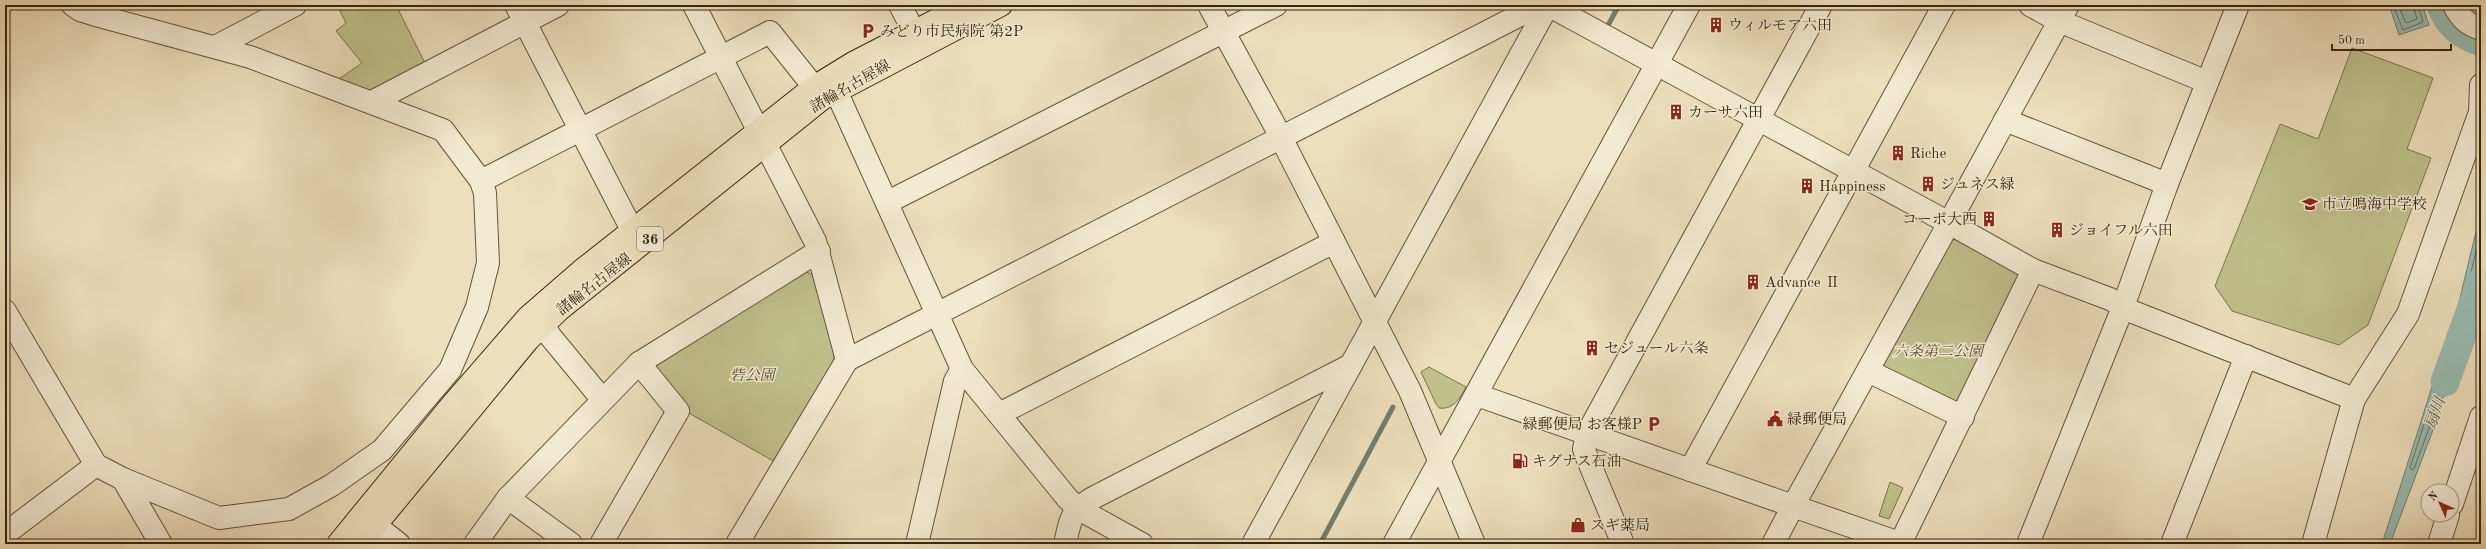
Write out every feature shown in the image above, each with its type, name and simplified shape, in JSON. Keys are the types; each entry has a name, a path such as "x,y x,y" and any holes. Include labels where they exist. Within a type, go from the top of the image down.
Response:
{"main road":[{"name":"諸輪名古屋線","path":"360,544 543,324 761,137 814,87 853,63 966,5"},
{"name":"諸輪名古屋線","path":"338,544 450,407 528,317 632,230 761,137 822,99 1001,5"}],"street":[{"path":"5,312 96,465 123,479 219,518 289,509 332,485 382,450 450,370 477,307 488,263 485,193 481,181 443,130 250,57 99,16 80,10 73,5"},
{"path":"214,46 295,5"},
{"path":"372,102 521,14 558,5"},
{"path":"694,5 819,251 847,360"},
{"path":"900,5 914,32"},
{"path":"1209,5 1225,31 1410,391 1474,544"},
{"path":"888,202 1276,5"},
{"path":"1253,544 1548,5"},
{"path":"737,544 847,360 1281,139 1520,15 1548,5 1760,119 2033,270 2354,399"},
{"path":"1394,544 1477,395 1689,5"},
{"path":"1623,544 1584,449 1587,434 1821,5"},
{"path":"1690,470 1944,5"},
{"path":"2030,5 2063,13 2208,82"},
{"path":"2028,544 2124,307 2166,184 2238,5"},
{"path":"2454,5 2459,16 2467,24 2481,29"},
{"path":"1773,544 2006,120 2063,13"},
{"path":"521,14 632,230"},
{"path":"481,181 579,129 770,32 814,87"},
{"path":"2313,544 2354,399 2408,314 2480,112 2481,85"},
{"path":"836,91 888,202 962,369 1077,508 1142,544"},
{"path":"2006,120 2166,184"},
{"path":"999,414 1334,242"},
{"path":"475,544 508,498 602,399 639,363 819,251"},
{"path":"1477,395 1901,544 2033,270"},
{"path":"543,324 550,336 602,399"},
{"path":"2172,544 2246,356"},
{"path":"601,544 678,411 639,363"},
{"path":"1065,544 1070,522 1077,508 1351,365"},
{"path":"917,544 955,382 962,369"},
{"path":"1868,370 1963,417"},
{"path":"2459,483 2481,417"},
{"path":"5,534 96,465"},
{"path":"123,479 161,544"},
{"path":"508,498 571,544"},
{"path":"2438,544 2445,523"},
{"path":"375,525 399,544"}],"green space":[{"path":"337,5 396,5 427,67 373,95 336,81 362,63 336,31 346,23"},
{"path":"2459,5 2481,5 2481,24"},
{"path":"2352,48 2433,78 2407,149 2431,158 2368,325 2339,345 2232,311 2215,286 2280,124 2318,139"},
{"name":"六条第二公園","path":"1956,239 2018,273 2021,280 1961,405 1880,365 1948,241"},
{"name":"砦公園","path":"801,270 814,275 834,350 834,363 775,462 687,412 651,368"},
{"path":"1429,367 1466,387 1459,399 1453,405 1439,408 1436,404 1421,372"},
{"path":"1890,482 1903,488 1889,519 1879,516"}],"water":[{"path":"2389,5 2422,5 2429,25 2399,35"},
{"name":"扇川","path":"2481,211 2481,276 2433,430 2390,544 2382,544 2459,302"}],"waterway":[{"path":"1606,29 1619,5"},
{"path":"2441,5 2451,24 2467,36 2481,42"},
{"name":"扇川","path":"2445,382 2481,282"},
{"path":"1320,544 1393,407"}],"place":[{"name":"ウィルモア六田","path":"1716,25"},
{"name":"みどり市民病院 第2P","path":"868,31"},
{"name":"カーサ六田","path":"1676,112"},
{"name":"Riche","path":"1898,153"},
{"name":"ジュネス緑","path":"1928,184"},
{"name":"Happiness","path":"1807,186"},
{"name":"市立鳴海中学校","path":"2310,204"},
{"name":"コーポ大西","path":"1989,219"},
{"name":"ジョイフル六田","path":"2057,230"},
{"name":"Advance Ⅱ","path":"1753,282"},
{"name":"セジュール六条","path":"1592,348"},
{"name":"緑郵便局","path":"1775,419"},
{"name":"緑郵便局 お客様P","path":"1654,424"},
{"name":"キグナス石油","path":"1520,461"},
{"name":"スギ薬局","path":"1578,525"}]}
